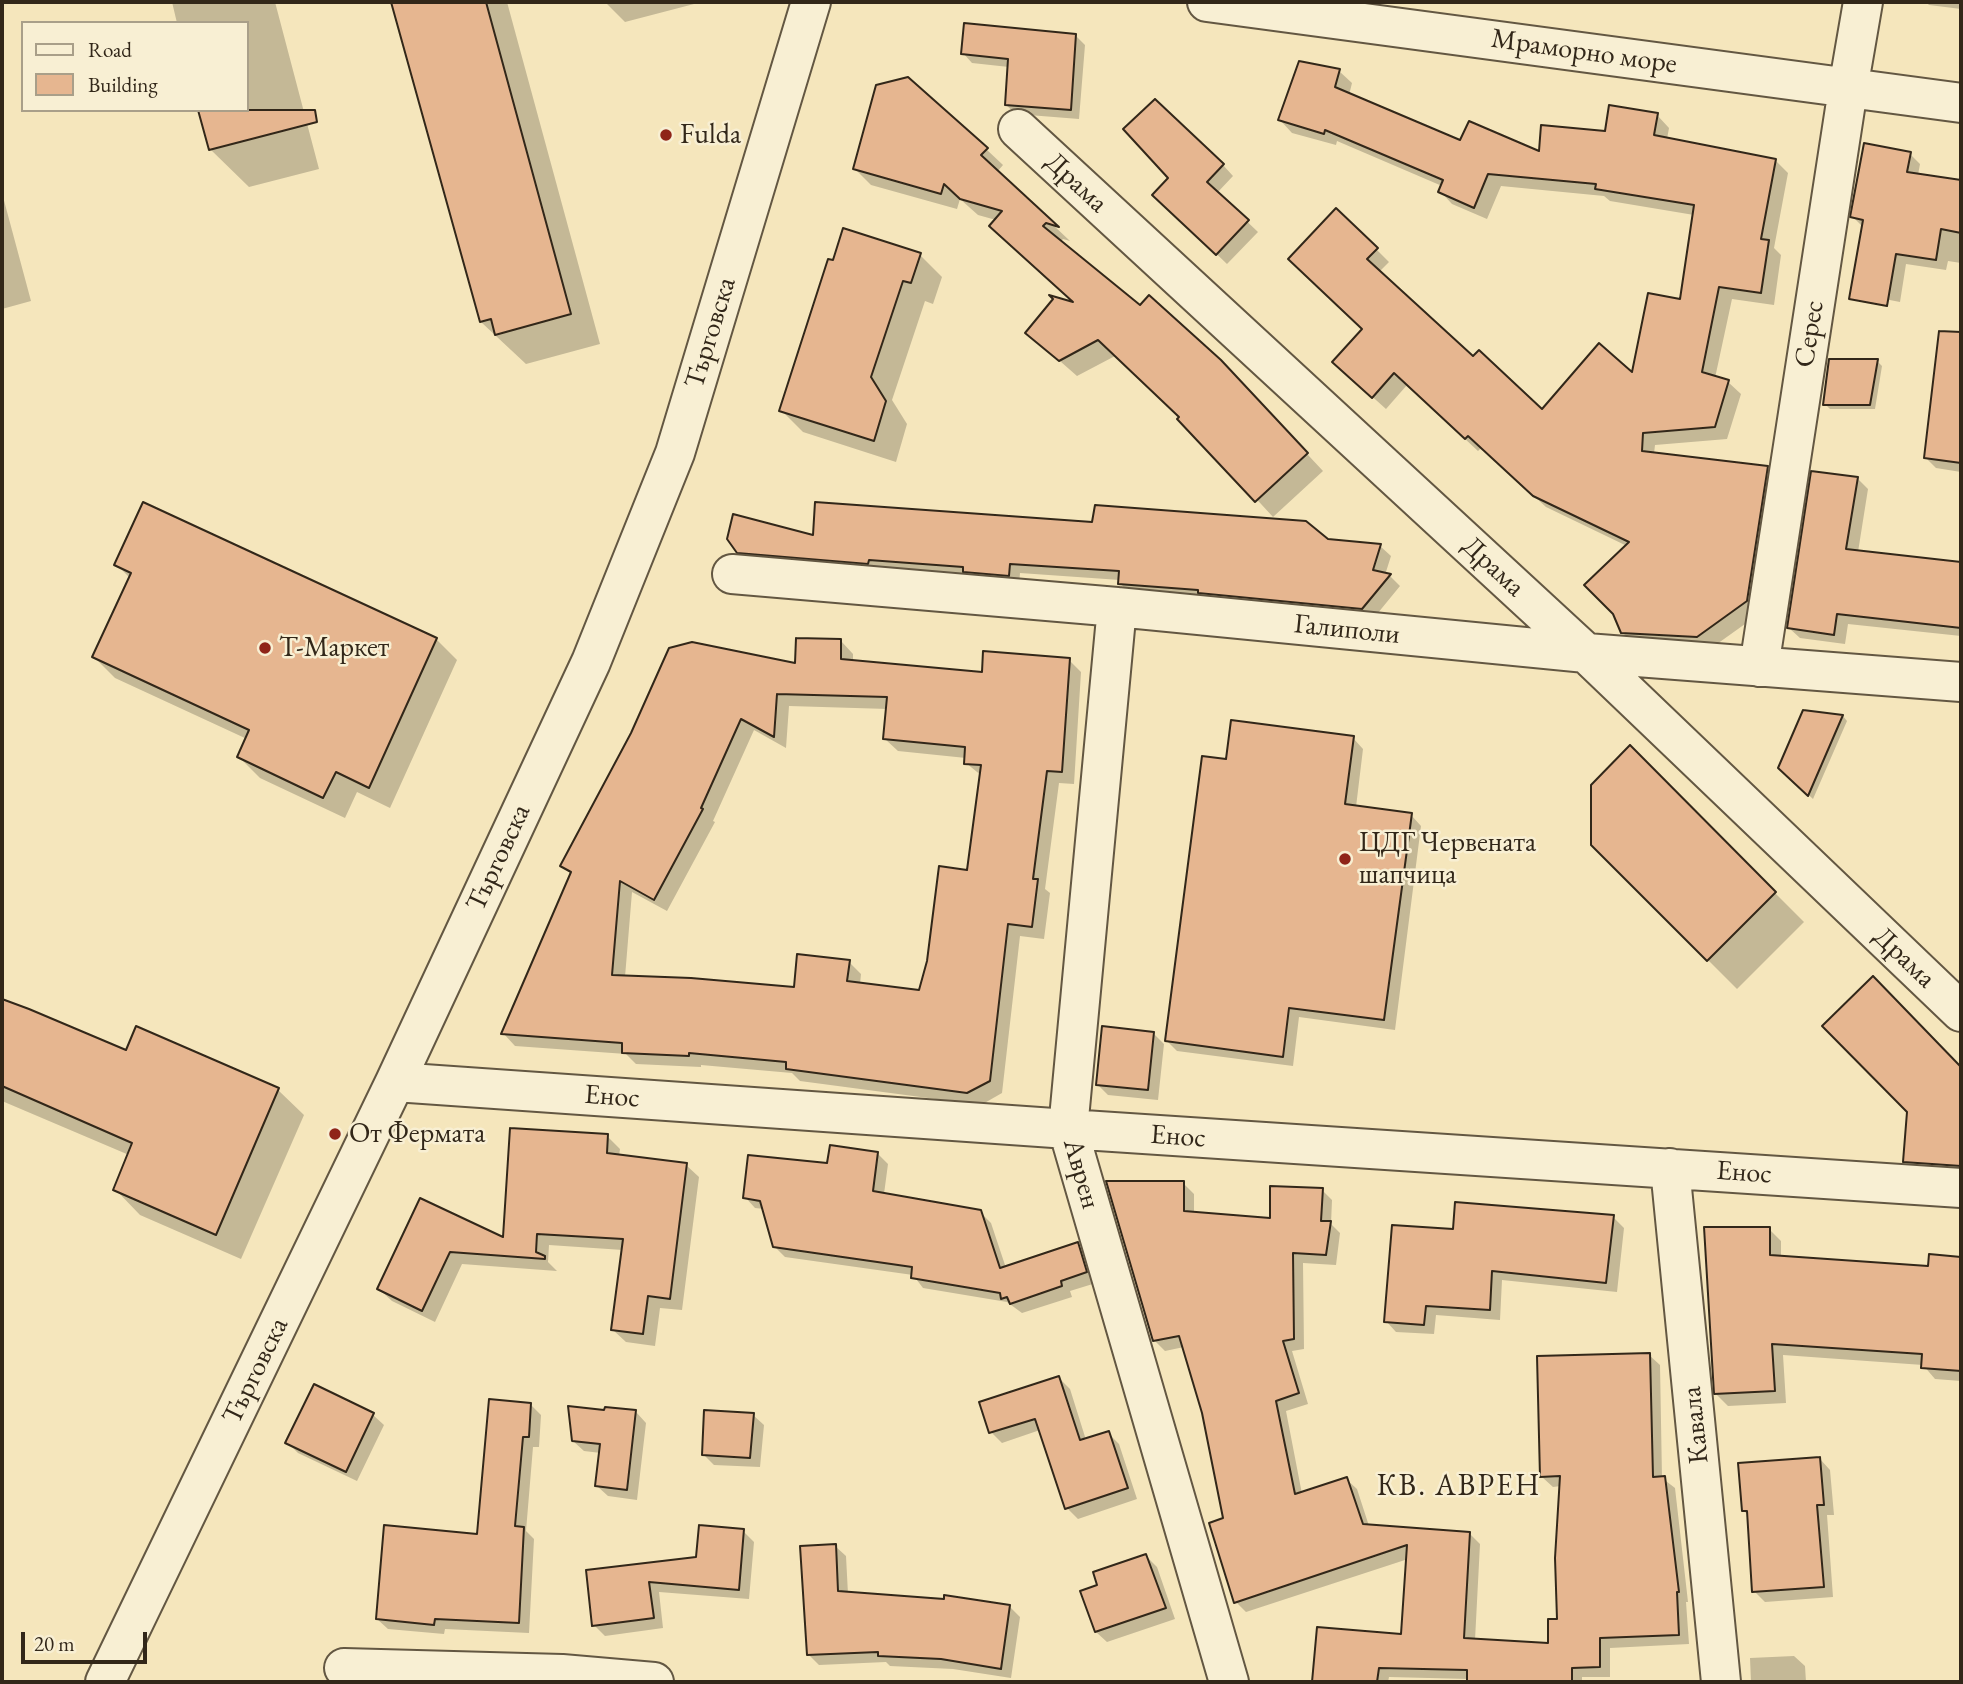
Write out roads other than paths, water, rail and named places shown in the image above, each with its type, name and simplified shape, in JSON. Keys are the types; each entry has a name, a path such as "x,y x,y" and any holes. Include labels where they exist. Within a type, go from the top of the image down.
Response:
{"street":[{"name":"Търговска","path":"105,1682 395,1082 591,662 675,453 811,2"},
{"name":"Мраморно море","path":"1207,2 1395,14 1848,89 1961,103"},
{"name":"Серес","path":"1759,667 1863,2"},
{"name":"Драма","path":"1017,129 1586,653 1961,1012"},
{"name":"Галиполи","path":"732,574 1116,607 1586,653 1961,682"},
{"name":"Аврен","path":"1116,607 1068,1129 1229,1682"},
{"name":"Енос","path":"395,1082 1961,1188"},
{"name":"Кавала","path":"1670,1168 1721,1682"},
{"path":"344,1668 654,1682"}],"place":[{"name":"Fulda","path":"666,135"},
{"name":"Т-Маркет","path":"265,648"},
{"name":"ЦДГ Червената шапчица","path":"1345,859"},
{"name":"От Фермата","path":"335,1134"}],"district":[{"name":"КВ. АВРЕН","path":"1459,1487"}]}
